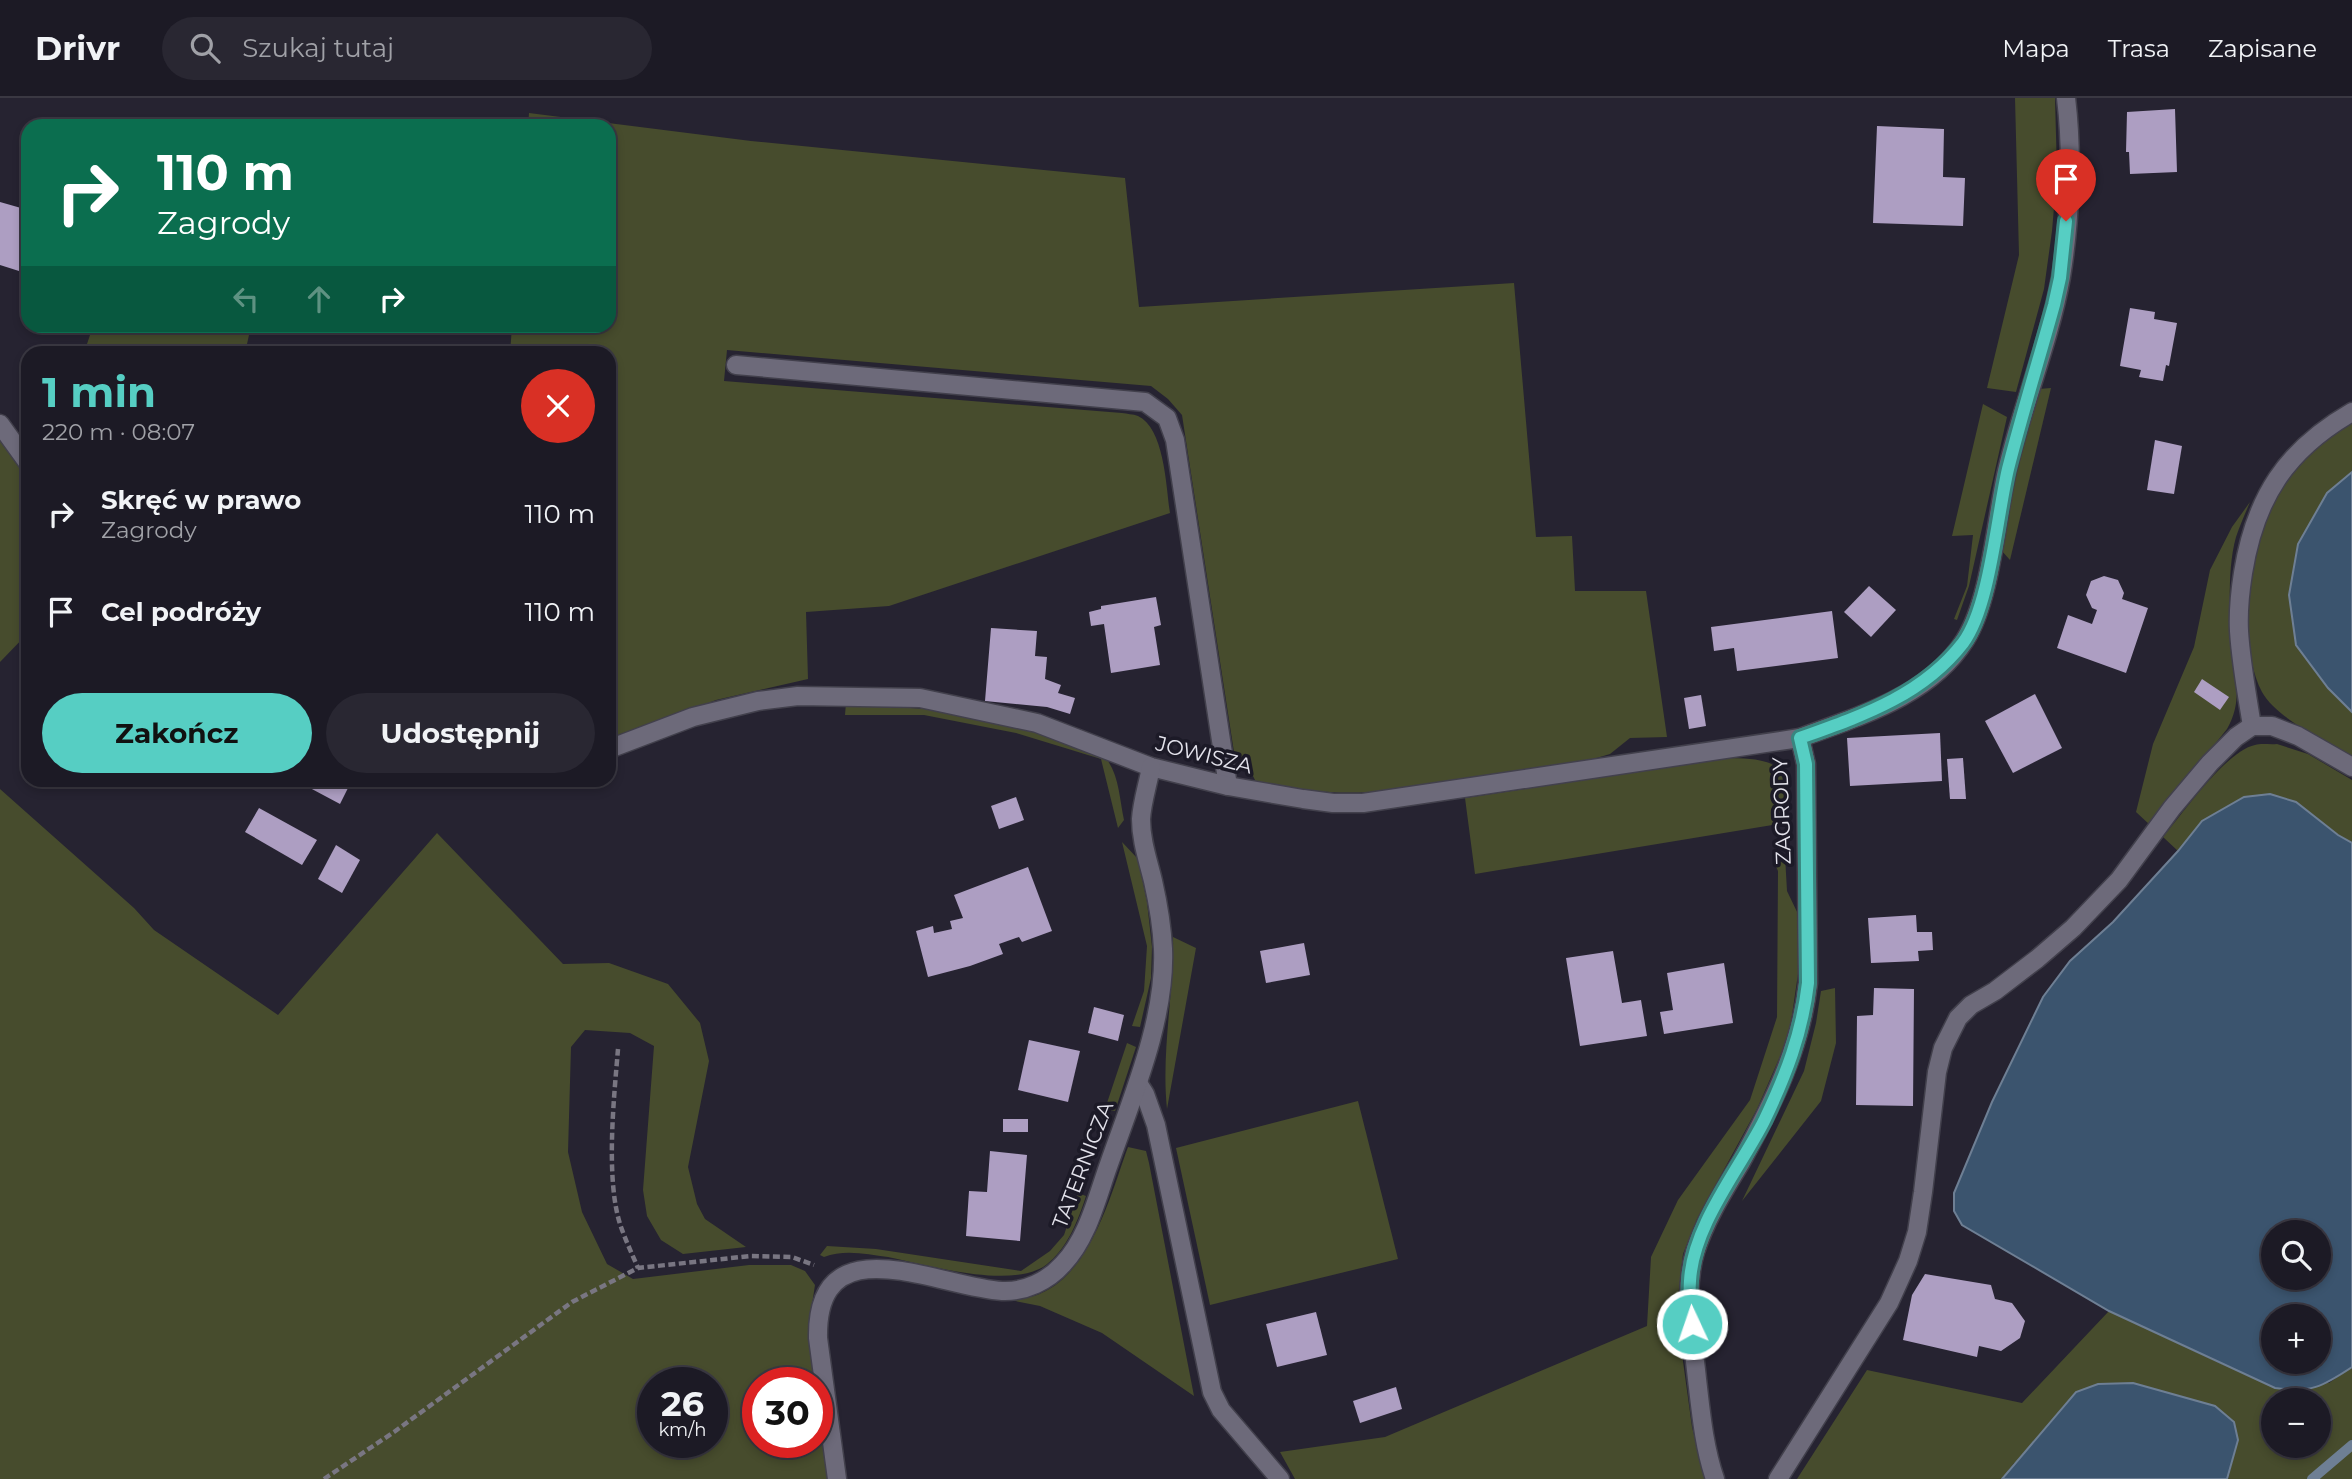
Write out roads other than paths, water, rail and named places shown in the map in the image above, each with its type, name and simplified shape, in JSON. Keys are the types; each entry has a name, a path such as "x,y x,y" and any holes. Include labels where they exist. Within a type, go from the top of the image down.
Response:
{"street":[{"name":"ZAGRODY","path":"1715,1479 1704,1432 1690,1279 1695,1253 1707,1224 1764,1121 1798,1040 1805,1016 1808,983 1806,764 1800,738 1868,713 1927,680 1965,641 1978,614 2008,470 2060,278 2069,172 2066,98"},
{"path":"736,365 1121,399 1145,402 1167,418 1175,440 1228,786"},
{"path":"2252,726 2238,629 2242,581 2256,516 2267,492 2281,472 2330,424 2352,411"},
{"path":"0,424 21,453"},
{"name":"JOWISZA","path":"616,746 693,718 758,701 798,696 920,698 1037,723 1151,767 1228,786 1333,803 1388,801 1800,738"},
{"path":"1778,1479 1889,1303 1909,1261 1923,1192 1937,1072 1953,1025 1971,1005 2006,983 2073,928 2119,880 2172,808 2210,763 2236,737 2252,726 2272,726 2298,736 2352,767"},
{"name":"TATERNICZA","path":"837,1479 819,1356 818,1316 829,1290 849,1273 880,1268 1003,1291 1017,1290 1050,1276 1064,1263 1088,1222 1138,1083 1164,976 1160,922 1143,844 1141,818 1151,767"},
{"path":"1138,1083 1145,1094 1156,1125 1212,1392 1222,1410 1280,1479"}],"water":[{"path":"2352,472 2352,712 2328,688 2296,645 2289,595 2298,544 2327,493"},
{"path":"2270,794 2296,802 2352,843 2352,1367 2324,1384 2312,1388 2275,1388 2109,1311 1962,1225 1954,1211 1954,1193 1992,1102 2043,997 2070,961 2113,922 2202,821 2244,797"},
{"path":"2133,1383 2215,1406 2234,1422 2238,1440 2227,1479 2002,1479 2076,1392 2098,1384"}],"waterway":[{"path":"2312,1479 2352,1445"}]}
